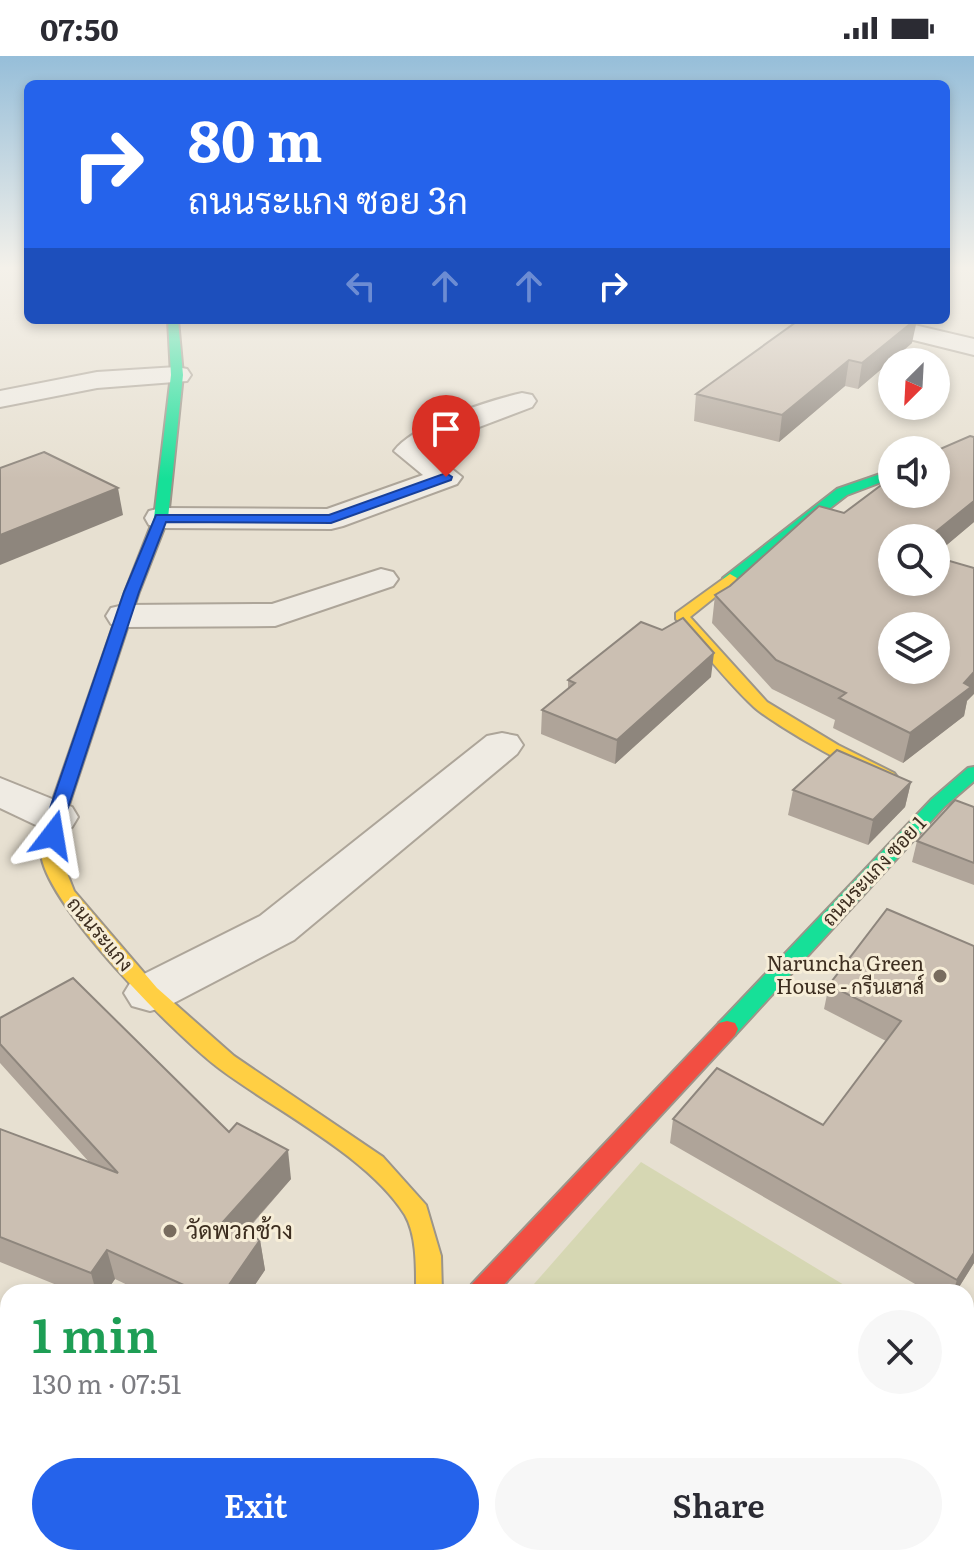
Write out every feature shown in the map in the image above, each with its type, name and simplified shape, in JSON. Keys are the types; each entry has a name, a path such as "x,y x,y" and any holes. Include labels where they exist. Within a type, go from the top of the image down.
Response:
{"street":[{"name":"ถนนระแกง","path":"174,337 177,375 161,518 124,616 56,817 50,853 65,893 150,993 226,1062 375,1164 417,1212 428,1256 429,1284"},
{"path":"934,337 974,347"},
{"path":"0,399 97,380 177,375"},
{"path":"161,518 331,519 446,477 409,451 435,434 522,401"},
{"path":"878,479 842,492 681,616 761,705 832,749 898,783"},
{"path":"124,616 275,615 381,579"},
{"path":"150,993 277,928 502,745"},
{"name":"ถนนระแกง ซอย 1","path":"488,1284 931,799 974,772"},
{"path":"0,791 56,817"}],"green space":[{"path":"641,1162 842,1284 534,1284"}],"building":[{"path":"775,337 894,337 862,363 849,360 782,415 696,394"},
{"path":"974,437 974,501 945,524 878,524 878,596 950,596 950,561 974,568 974,672 964,683 971,687 910,733 839,698 846,693 776,660 715,595 730,586 819,506 844,513 878,488 878,508 950,508 950,445"},
{"path":"44,452 118,488 0,535 0,468"},
{"path":"683,618 714,653 617,740 542,710 575,683 568,680 641,622 662,630"},
{"path":"837,750 911,782 873,820 793,790"},
{"path":"955,800 974,807 974,863 917,841"},
{"path":"887,909 974,946 974,1253 957,1280 673,1119 717,1068 823,1125 901,1021 829,985"},
{"name":"วัดพวกช้าง","path":"73,978 229,1132 237,1123 288,1150 221,1224 260,1240 230,1284 181,1284 107,1250 91,1273 0,1237 0,1129 118,1173 0,1044 0,1018"}],"traffic: fast":[{"path":"56,817 132,592 161,518 177,375 174,337"},
{"path":"730,578 842,492 878,479"},
{"path":"727,1029 938,803 974,772"}],"traffic: slow":[{"path":"730,578 681,616 761,705 832,749 888,777"},
{"path":"56,817 50,853 65,893 150,993 226,1062 375,1164 417,1212 428,1256 429,1284"}],"traffic: jam":[{"path":"488,1284 727,1029"}],"place":[{"name":"Naruncha Green House - กรีนเฮาส์","path":"940,976"},
{"name":"วัดพวกช้าง","path":"170,1231"}],"route":[{"path":"53,835 56,817 132,592 161,518 331,519 446,477"}]}
